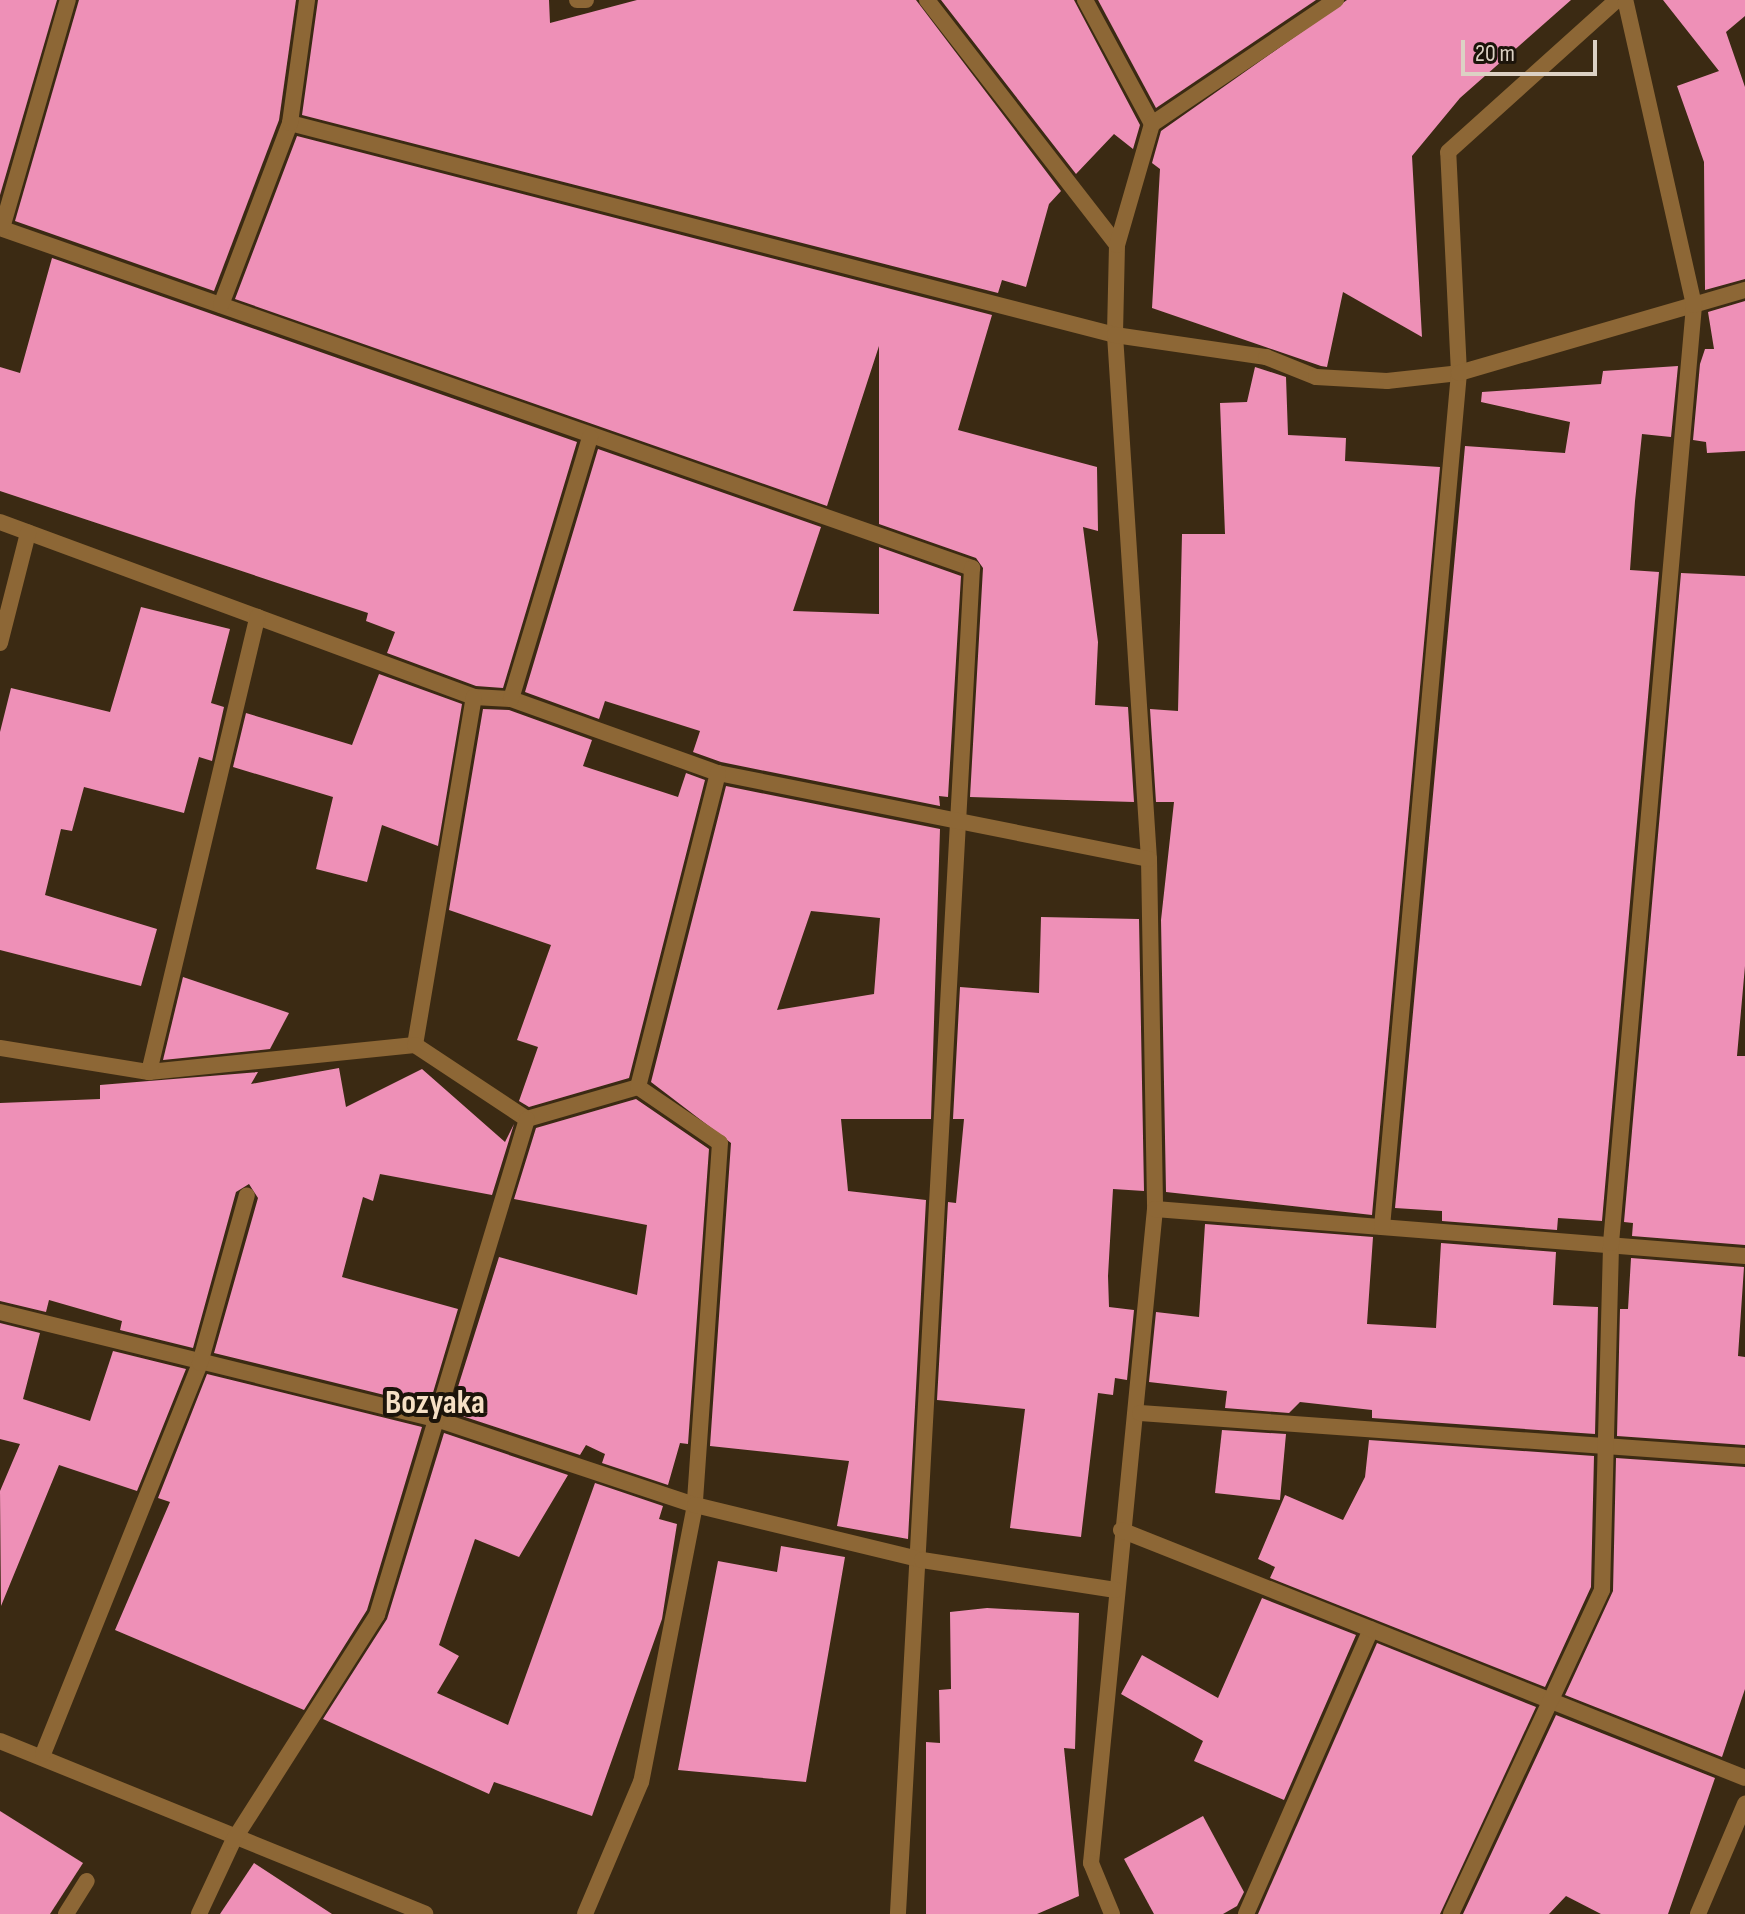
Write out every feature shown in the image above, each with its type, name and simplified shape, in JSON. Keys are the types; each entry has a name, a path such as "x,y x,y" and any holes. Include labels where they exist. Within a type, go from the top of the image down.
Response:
{"street":[{"path":"68,0 1,228 590,437 972,568 963,820 945,1014 922,1560 898,1914"},
{"path":"221,305 290,123 307,0"},
{"path":"577,0 586,0"},
{"path":"927,0 1117,245"},
{"path":"1085,0 1152,124"},
{"path":"1112,1914 1091,1863 1121,1530 1140,1413 1155,1209 1149,859 1115,335 1117,245 1152,124 1336,0"},
{"path":"1382,1227 1459,373 1448,152 1617,0"},
{"path":"1451,1914 1554,1701 1602,1590 1611,1450 1611,1243 1694,305 1625,0"},
{"path":"290,123 1115,335 1266,357 1316,377 1387,381 1459,373 1745,290"},
{"path":"511,699 590,437"},
{"path":"0,522 474,697 511,699 718,773 1149,859"},
{"path":"0,643 28,533"},
{"path":"149,1072 257,617"},
{"path":"415,1045 474,697"},
{"path":"638,1087 718,773"},
{"path":"0,1048 149,1072 415,1045 527,1119 638,1087"},
{"path":"585,1914 641,1782 695,1505 720,1143 638,1087"},
{"path":"199,1914 233,1841 377,1615 433,1418 527,1119"},
{"path":"43,1754 200,1363 247,1195"},
{"path":"1155,1209 1745,1256"},
{"path":"0,1312 433,1418 695,1505 922,1560 1116,1590"},
{"path":"1140,1413 1611,1450 1745,1456"},
{"path":"1121,1530 1743,1772"},
{"path":"1246,1914 1371,1629"},
{"path":"0,1741 43,1754 233,1841 425,1914"},
{"path":"1698,1914 1745,1804"},
{"path":"66,1914 87,1881"}],"building":[{"path":"0,0 57,0 0,195"},
{"path":"79,0 296,0 279,120 214,291 15,221"},
{"path":"318,0 549,0 550,23 637,0 916,0 1061,191 1049,204 1026,287 1002,280 998,293 302,115"},
{"path":"941,0 1074,0 1140,125 1133,149 1114,134 1076,174"},
{"path":"1098,0 1316,0 1156,108"},
{"path":"1347,0 1571,0 1460,98 1412,156 1422,337 1343,292 1327,367 1152,308 1160,169 1152,163 1161,131"},
{"path":"1663,0 1745,0 1745,16 1726,32 1745,87 1745,279 1705,290 1704,162 1677,86 1719,71"},
{"path":"297,136 992,315 958,430 1097,467 1098,531 1083,527 1098,642 1095,705 1128,707 1134,802 970,797 983,568 976,558 879,524 879,346 827,506 235,299"},
{"path":"52,258 577,442 503,688 476,686 387,653 395,632 366,621 368,613 0,491 0,367 20,373"},
{"path":"1745,301 1745,451 1707,453 1706,442 1693,440 1700,364 1705,349 1714,349 1708,312"},
{"path":"1678,366 1671,437 1642,434 1635,501 1630,570 1659,572 1602,1221 1558,1218 1557,1230 1442,1221 1442,1211 1395,1208 1465,446 1565,453 1570,422 1481,402 1482,392 1601,384 1603,371"},
{"path":"1255,367 1286,377 1288,435 1346,438 1345,461 1440,467 1372,1215 1166,1192 1161,920 1174,802 1156,802 1150,709 1178,711 1182,534 1225,534 1220,403 1247,402"},
{"path":"598,449 821,527 793,611 879,614 879,547 961,576 948,797 939,796 940,806 721,762 693,752 700,731 605,701 599,719 525,692"},
{"path":"1681,573 1745,576 1745,966 1737,1056 1745,1056 1745,1245 1632,1236 1633,1223 1624,1222"},
{"path":"141,607 230,629 211,703 224,707 212,761 199,757 184,813 84,787 72,831 61,829 45,895 157,929 141,986 0,950 0,732 11,688 110,712"},
{"path":"379,674 462,704 438,846 382,825 367,882 316,869 333,797 233,767 246,713 352,745"},
{"path":"483,709 509,710 592,740 583,766 678,797 686,773 705,780 629,1078 529,1107 519,1101 538,1047 517,1040 551,945 449,910"},
{"path":"726,786 940,829 931,1119 841,1119 848,1191 926,1200 908,1539 837,1526 849,1461 710,1446 731,1143 651,1082","holes":["811,911 880,918 874,994 777,1010"]},
{"path":"1041,917 1139,919 1144,1191 1113,1189 1108,1276 1109,1307 1134,1310 1127,1380 1115,1378 1113,1395 1098,1393 1081,1537 1010,1528 1025,1409 937,1400 948,1202 956,1203 964,1119 953,1119 960,987 1039,993"},
{"path":"183,977 289,1013 270,1049 163,1060"},
{"path":"339,1068 346,1107 422,1069 505,1142 514,1124 492,1195 380,1174 373,1201 363,1197 342,1277 458,1309 429,1406 214,1353 258,1198 249,1184 236,1192 193,1348 120,1330 122,1321 49,1300 46,1312 0,1301 0,1103 100,1099 100,1085 258,1072 251,1084"},
{"path":"636,1099 709,1149 688,1444 680,1443 668,1485 602,1463 605,1454 586,1445 580,1455 450,1412 499,1257 637,1295 647,1225 514,1199 536,1128"},
{"path":"1205,1224 1373,1237 1367,1324 1436,1328 1441,1243 1556,1252 1553,1305 1598,1307 1595,1434 1372,1418 1372,1410 1300,1402 1289,1413 1225,1408 1227,1391 1149,1382 1156,1312 1199,1317"},
{"path":"1631,1258 1744,1267 1738,1356 1745,1357 1745,1445 1617,1436 1620,1309 1628,1309"},
{"path":"0,1323 40,1333 23,1399 90,1421 113,1351 186,1369 137,1491 59,1465 1,1606 0,1491 20,1444 0,1439"},
{"path":"207,1374 422,1427 367,1610 304,1710 115,1630 170,1502 158,1498"},
{"path":"1222,1430 1286,1434 1280,1500 1215,1493"},
{"path":"444,1433 568,1475 519,1557 475,1539 439,1645 459,1656 437,1693 508,1725 595,1483 663,1506 659,1519 677,1524 662,1619 592,1816 494,1782 489,1794 323,1719 387,1619"},
{"path":"1369,1440 1594,1456 1591,1587 1545,1687 1270,1578 1275,1567 1258,1559 1285,1495 1343,1520 1365,1477"},
{"path":"1616,1458 1745,1467 1745,1689 1722,1757 1565,1695 1613,1591"},
{"path":"781,1546 845,1557 806,1782 678,1770 718,1561 777,1572"},
{"path":"1262,1598 1356,1635 1284,1800 1194,1761 1203,1741 1121,1694 1142,1655 1218,1698"},
{"path":"987,1608 1079,1613 1075,1749 1064,1748 1079,1896 1037,1914 926,1914 926,1742 940,1743 939,1690 951,1689 950,1612"},
{"path":"1377,1643 1536,1707 1440,1914 1258,1914"},
{"path":"1556,1715 1715,1778 1668,1914 1601,1914 1566,1896 1549,1914 1463,1914"},
{"path":"0,1811 83,1863 50,1914 0,1914"},
{"path":"1203,1816 1244,1892 1237,1906 1223,1914 1154,1914 1124,1859"},
{"path":"254,1863 332,1914 220,1914"}],"district":[{"name":"Bozyaka","path":"435,1403"}]}
